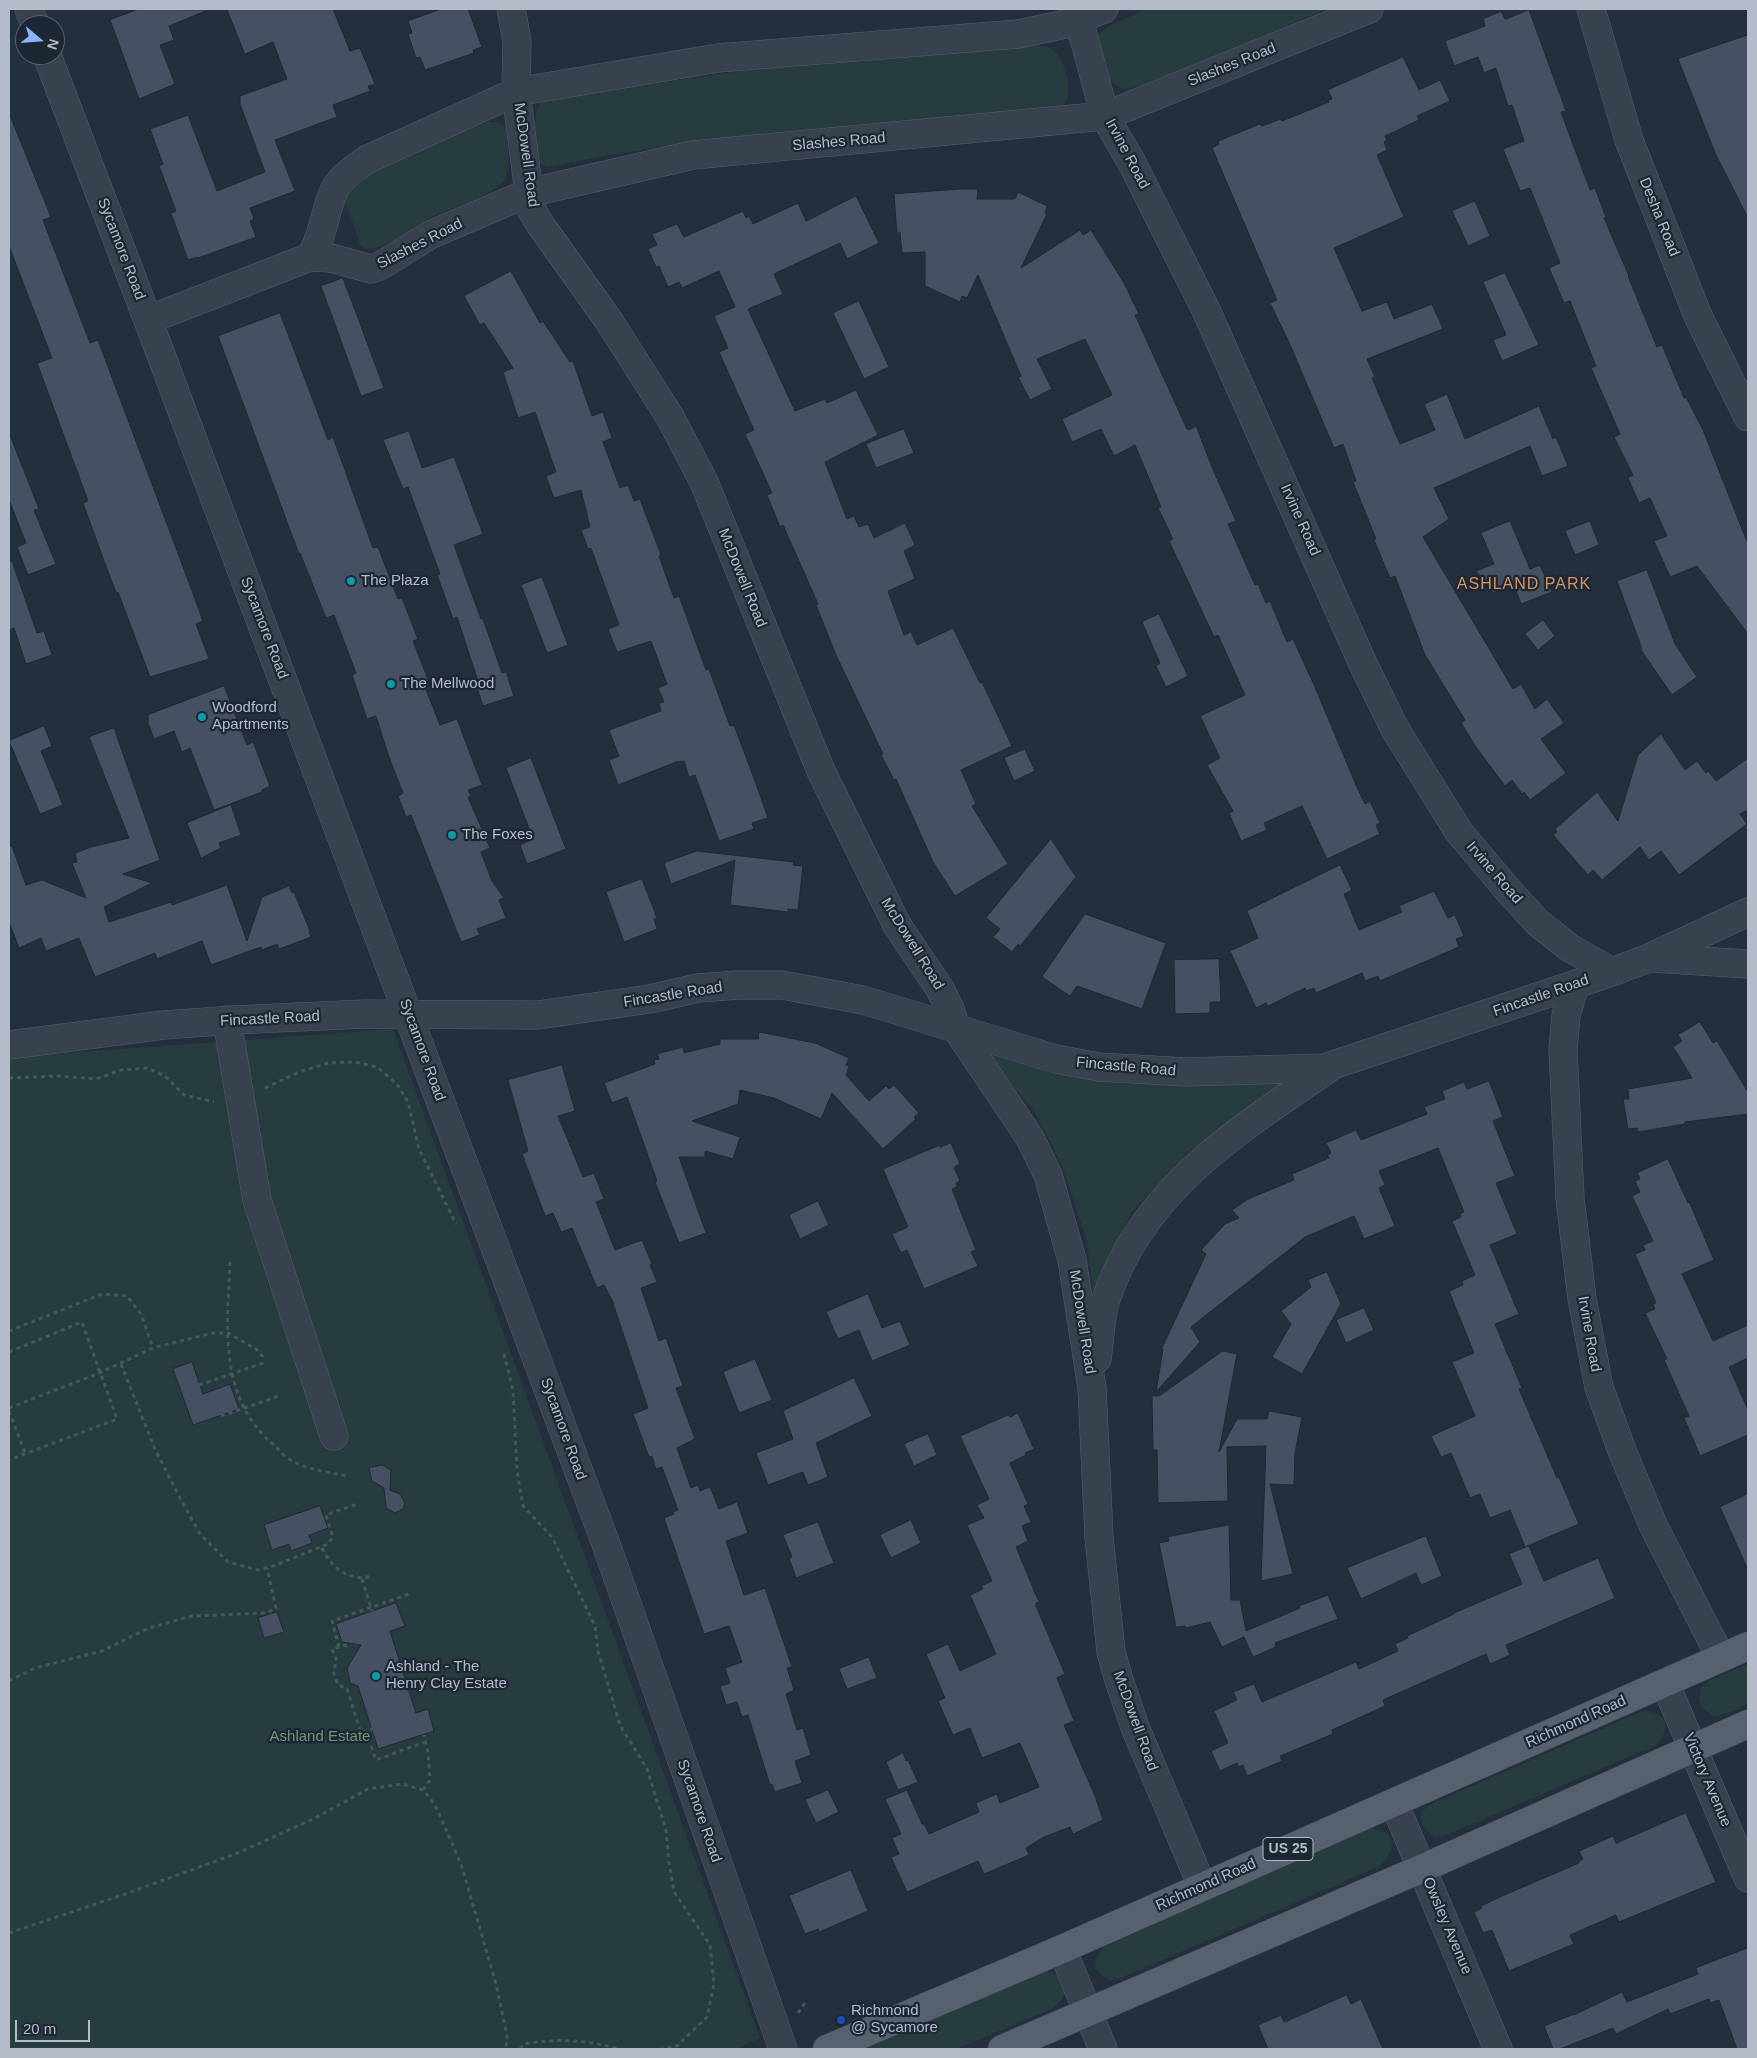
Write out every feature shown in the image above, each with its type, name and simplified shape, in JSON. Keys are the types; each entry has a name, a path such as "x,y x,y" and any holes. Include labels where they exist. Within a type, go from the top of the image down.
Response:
{"main road":[{"name":"Richmond Road","path":"827,2049 1062,1949 1748,1646"},
{"path":"1002,2049 1422,1868 1748,1724"}],"street":[{"name":"McDowell Road","path":"512,9 517,42 516,92 531,209 609,321 670,417 699,474 821,771 893,917 940,989 950,1009 956,1028 1030,1138 1048,1174 1072,1260 1092,1388 1099,1537 1111,1652 1135,1727 1202,1886"},
{"path":"310,257 316,249 338,184 348,173 368,159 516,92 718,58 1018,34 1066,24 1077,13 1104,9"},
{"name":"Slashes Road","path":"148,320 310,257 332,258 371,269 380,266 430,235 528,193 693,155 1106,116 1369,9"},
{"name":"Desha Road","path":"1591,9 1629,140 1698,316 1748,417"},
{"name":"Irvine Road","path":"1077,13 1106,116 1133,164 1206,310 1363,664 1395,728 1459,832 1506,889 1538,923 1570,948 1612,972"},
{"name":"Sycamore Road","path":"51,65 409,1014 606,1544 783,2049"},
{"path":"331,204 331,222 344,249 360,267"},
{"name":"Fincastle Road","path":"1092,1388 1106,1301 1120,1262 1145,1221 1178,1183 1215,1149 1329,1068 1612,972 1649,958 1748,912"},
{"path":"1649,958 1748,964"},
{"name":"Fincastle Road","path":"9,1045 164,1025 227,1020 365,1014 538,1015 650,999 698,988 782,985 863,1000 1056,1059 1099,1067 1186,1072 1329,1068"},
{"name":"Irvine Road","path":"1575,985 1566,1015 1563,1050 1570,1198 1582,1299 1599,1386 1621,1448 1653,1525 1721,1658"},
{"path":"227,1020 258,1200 334,1436"},
{"name":"Victory Avenue","path":"1665,1683 1748,1878"},
{"name":"Owsley Avenue","path":"1394,1803 1498,2049"},
{"path":"1062,1949 1103,2049"}],"path":[{"path":"9,1078 58,1076 96,1078 121,1070 147,1068 165,1076 184,1095 212,1103 240,1100 299,1072 328,1063 355,1062 377,1068 397,1084 408,1102 419,1148 457,1227"},
{"path":"230,1262 228,1354 234,1383 249,1419 261,1434 295,1463 348,1476"},
{"path":"9,1331 102,1294 127,1296 141,1314 153,1348"},
{"path":"9,1352 82,1322 117,1419 9,1460"},
{"path":"25,1454 9,1410 120,1364 153,1348 213,1332 228,1333 256,1350 265,1360 199,1385"},
{"path":"502,1345 513,1390 517,1471 523,1506 552,1537 595,1626 598,1651 620,1725 647,1769 666,1830 674,1892 710,1945 714,1984 707,2017 677,2046 662,2049"},
{"path":"120,1364 155,1449 200,1534 228,1562 258,1570 328,1544 333,1537 326,1515 357,1504"},
{"path":"221,1416 279,1396"},
{"path":"322,1548 328,1561 341,1572 362,1579 373,1576"},
{"path":"9,1681 35,1668 102,1651 149,1628 192,1616 266,1613 276,1608 267,1568"},
{"path":"362,1579 371,1609"},
{"path":"339,1647 332,1621 371,1609 409,1594"},
{"path":"347,1645 332,1649 337,1661 333,1670 338,1685 347,1689 361,1733 372,1729"},
{"path":"402,1668 422,1661"},
{"path":"366,1731 376,1760 426,1742"},
{"path":"423,1790 430,1780 424,1734"},
{"path":"9,1933 238,1853 314,1818 368,1788 402,1784 423,1790 438,1812 462,1866 496,1984 507,2036 506,2049"},
{"path":"798,2013 807,2000"},
{"path":"520,2049 524,2044 550,2039 592,2042 620,2049"}],"green space":[{"path":"1147,9 1327,9 1222,54 1136,87 1124,89 1113,82 1108,75 1098,51 1096,37 1109,26"},
{"path":"1044,46 1053,50 1065,69 1068,87 1066,102 1062,107 1039,115 899,121 626,152 547,167 540,163 535,153 537,108 542,102 553,98 734,72 949,48"},
{"path":"487,122 498,122 507,128 508,171 504,181 498,187 426,220 386,244 370,249 360,244 344,196 392,160 448,135"},
{"name":"Ashland Estate","path":"393,1029 760,2038 735,2049 9,2049 9,1060 26,1056"},
{"path":"991,1052 1294,1074 1278,1090 1192,1149 1132,1211 1105,1267 1094,1299 1087,1242 1063,1168 1033,1109 998,1070 990,1059"},
{"path":"1748,1664 1748,1704 1725,1714 1713,1716 1701,1707 1699,1697 1702,1687 1711,1680"},
{"path":"1645,1710 1659,1715 1665,1723 1664,1733 1657,1745 1447,1835 1435,1837 1424,1827 1421,1813 1429,1805"},
{"path":"1370,1828 1386,1833 1392,1842 1390,1853 1380,1866 1123,1977 1111,1981 1102,1976 1095,1968 1098,1954 1108,1943"},
{"path":"1041,1969 1051,1972 1063,1982 1065,1991 1062,1999 1052,2009 956,2049 860,2049"}],"building":[{"path":"139,9 208,10 169,26 174,40 160,45 175,84 139,99 110,20"},
{"path":"227,9 333,9 350,51 360,48 375,84 368,86 370,91 333,105 337,117 275,140 295,191 250,208 254,219 250,221 256,237 188,260 171,213 176,211 159,166 163,164 150,129 188,115 217,191 265,172 240,104 240,96 287,79 273,42 245,54"},
{"path":"442,9 468,9 482,47 473,50 474,53 425,70 420,57 416,58 408,34 412,33 408,21"},
{"path":"1529,10 1566,111 1561,112 1590,190 1595,188 1606,217 1604,218 1657,347 1662,345 1684,398 1686,397 1703,430 1748,544 1748,634 1697,566 1670,577 1654,541 1667,536 1650,498 1639,503 1628,478 1633,475 1614,437 1620,434 1591,368 1596,366 1570,301 1564,303 1549,268 1560,263 1530,188 1520,191 1503,149 1524,141 1512,105 1508,106 1496,68 1484,73 1478,57 1454,66 1445,41 1485,26 1483,19 1501,11 1505,19"},
{"path":"1748,35 1748,218 1716,155 1678,59"},
{"path":"1403,57 1419,90 1440,80 1450,101 1417,116 1419,120 1385,136 1387,140 1384,142 1387,150 1377,155 1404,217 1334,248 1362,311 1387,302 1394,319 1432,304 1443,329 1367,359 1375,377 1372,378 1400,444 1435,430 1424,404 1447,394 1465,439 1539,406 1553,439 1556,437 1568,466 1542,476 1530,446 1434,488 1449,519 1423,537 1513,689 1521,684 1535,709 1547,699 1564,723 1541,739 1566,773 1530,800 1524,792 1522,794 1512,780 1505,786 1478,750 1461,723 1465,720 1425,655 1395,576 1390,578 1374,540 1376,539 1353,482 1356,481 1343,444 1334,448 1288,340 1270,303 1277,300 1212,148 1219,144 1218,141 1260,124 1262,126 1281,119 1282,121 1329,102 1328,100 1332,99 1328,90"},
{"path":"9,113 51,217 43,220 90,343 98,340 188,580 203,621 196,624 209,659 150,677 118,592 117,595 104,561 83,503 88,501 37,363 52,358 9,246"},
{"path":"978,189 977,199 1015,199 1018,192 1047,206 1045,213 1047,214 1021,268 1080,230 1083,235 1091,230 1124,283 1139,314 1135,315 1187,429 1189,430 1196,426 1236,521 1228,524 1255,585 1258,584 1266,603 1270,601 1287,642 1293,639 1356,785 1365,804 1370,801 1380,823 1376,825 1380,834 1327,859 1302,806 1264,823 1267,830 1241,841 1229,813 1233,811 1207,765 1220,758 1200,716 1245,695 1218,635 1214,637 1169,541 1173,539 1158,508 1161,507 1135,445 1114,456 1101,429 1072,442 1062,419 1112,395 1085,339 1037,359 1052,389 1030,400 1018,377 1021,376 978,275 967,298 962,296 960,302 925,286 925,252 902,253 900,232 897,234 894,194"},
{"path":"856,196 879,243 847,259 840,243 774,274 783,294 748,309 795,411 825,399 827,403 856,390 878,435 825,462 847,519 854,516 859,527 868,524 874,538 905,523 915,545 904,551 915,579 888,591 904,635 911,632 917,645 953,628 980,683 982,682 1012,746 961,770 976,804 972,806 1008,864 955,896 933,862 896,779 894,780 881,755 883,754 836,655 816,605 818,604 783,525 780,527 767,495 772,493 745,434 754,430 719,352 728,348 714,316 735,307 719,271 682,288 679,282 668,287 659,266 656,267 648,249 657,245 652,234 677,224 684,237 743,211 746,218 749,216 753,224 798,203 806,221"},
{"path":"1475,201 1490,236 1468,246 1452,211"},
{"path":"511,271 540,323 543,321 570,362 573,361 592,416 603,412 612,438 603,442 620,488 628,485 634,501 640,499 661,555 659,556 674,598 679,596 706,670 709,669 730,726 734,725 755,781 768,818 752,823 754,829 719,841 695,775 689,777 684,761 676,762 618,785 609,760 619,756 609,730 661,711 659,703 664,702 658,688 667,684 651,641 617,652 608,629 619,625 591,548 588,549 581,530 590,527 581,490 554,498 546,476 556,472 535,412 518,418 503,372 513,368 484,323 480,325 464,296"},
{"path":"1505,273 1539,345 1502,361 1493,340 1506,335 1483,282"},
{"path":"343,278 384,388 361,396 321,286"},
{"path":"859,301 889,367 864,379 833,313"},
{"path":"280,313 328,440 333,437 373,548 378,547 398,599 402,598 418,639 413,641 429,682 424,684 440,725 457,719 482,785 468,790 471,796 468,797 490,848 481,852 492,881 504,898 499,900 506,918 477,929 480,935 461,942 411,815 406,817 398,796 403,793 376,716 367,719 352,675 356,673 334,615 326,618 299,554 218,336"},
{"path":"904,429 914,453 876,468 866,444"},
{"path":"409,431 422,468 454,457 483,534 454,545 502,673 506,672 514,696 483,706 475,682 478,681 457,617 453,619 437,575 440,574 408,487 403,489 383,440"},
{"path":"9,435 39,509 34,510 56,564 28,575 17,547 26,543 9,500"},
{"path":"1510,521 1530,569 1540,565 1552,592 1521,604 1514,585 1493,593 1476,571 1494,564 1481,533"},
{"path":"1590,521 1599,545 1575,555 1565,531"},
{"path":"12,561 37,633 44,631 52,655 26,664 14,628 9,630 9,562"},
{"path":"1647,570 1675,644 1697,677 1672,695 1641,650 1617,581"},
{"path":"542,577 568,645 547,653 521,585"},
{"path":"1159,614 1188,676 1166,687 1156,666 1160,663 1142,622"},
{"path":"1543,620 1555,636 1538,650 1525,634"},
{"path":"224,686 247,745 253,742 270,786 262,790 262,792 214,810 190,748 182,752 174,731 154,739 148,723 148,715"},
{"path":"44,726 52,746 41,751 63,805 40,814 9,741"},
{"path":"114,728 160,860 123,874 152,883 104,907 109,922 171,902 172,905 227,885 247,941 262,897 289,886 292,893 294,892 311,937 279,949 277,944 262,950 261,947 211,965 202,941 157,959 155,953 95,977 79,938 46,951 41,938 19,948 9,922 9,846 12,846 26,885 42,880 86,898 72,863 77,862 75,853 129,838 89,737"},
{"path":"1661,734 1685,770 1697,761 1706,773 1708,771 1716,781 1748,758 1748,810 1740,814 1747,824 1679,875 1661,851 1649,860 1640,847 1602,880 1593,870 1588,875 1553,835 1557,832 1555,829 1597,792 1618,821 1638,755"},
{"path":"1025,749 1035,771 1014,781 1004,758"},
{"path":"531,758 566,849 527,864 520,845 533,839 506,768"},
{"path":"231,805 241,835 219,843 221,848 201,858 187,823"},
{"path":"1051,839 1076,877 1020,946 1018,944 1012,952 993,937 1000,929 986,918"},
{"path":"697,851 794,862 793,865 803,866 798,910 788,909 788,912 730,905 735,860 671,884 664,863"},
{"path":"1340,865 1352,890 1344,894 1359,930 1402,912 1399,906 1434,891 1448,918 1455,915 1464,936 1456,939 1459,947 1380,981 1378,976 1365,981 1362,973 1316,993 1314,988 1306,991 1305,988 1268,1006 1266,1003 1256,1008 1230,951 1258,938 1247,911"},
{"path":"642,879 657,918 654,919 657,929 624,942 606,892"},
{"path":"1085,914 1166,943 1142,1009 1077,986 1070,996 1042,977"},
{"path":"1219,959 1221,1002 1210,1002 1210,1013 1175,1014 1174,960"},
{"path":"1700,1022 1713,1043 1717,1041 1748,1092 1748,1114 1685,1122 1685,1124 1638,1132 1637,1128 1628,1129 1623,1099 1629,1099 1628,1089 1692,1078 1673,1047 1682,1041 1678,1035"},
{"path":"759,1032 815,1043 849,1058 846,1065 849,1066 846,1075 869,1101 886,1086 889,1089 894,1085 919,1113 914,1117 916,1119 883,1149 832,1093 821,1119 774,1098 740,1090 738,1104 692,1121 740,1137 733,1159 705,1151 705,1157 679,1157 706,1233 679,1243 655,1182 657,1181 627,1097 612,1103 604,1083 655,1064 654,1060 659,1059 657,1054 683,1047 684,1053 720,1044 720,1039 758,1039"},
{"path":"562,1065 575,1111 558,1116 583,1177 594,1173 604,1199 596,1202 615,1250 642,1240 652,1264 650,1265 657,1282 641,1288 659,1341 666,1338 683,1386 676,1388 695,1439 677,1448 691,1488 698,1485 700,1491 710,1487 719,1509 737,1502 748,1533 726,1541 744,1595 765,1588 792,1667 787,1668 794,1690 786,1694 797,1730 803,1728 811,1755 795,1761 802,1783 775,1792 772,1784 770,1785 748,1715 742,1717 737,1702 726,1705 720,1686 730,1683 725,1668 742,1662 729,1626 704,1634 664,1518 678,1510 662,1467 656,1469 652,1456 649,1457 633,1414 648,1408 612,1300 604,1285 597,1288 572,1228 561,1232 553,1213 545,1216 522,1154 528,1151 508,1080"},
{"path":"1489,1081 1503,1117 1493,1121 1515,1176 1496,1183 1517,1234 1490,1245 1519,1314 1495,1324 1522,1388 1519,1389 1579,1524 1525,1547 1510,1510 1490,1518 1480,1494 1470,1498 1451,1453 1441,1457 1431,1436 1475,1416 1452,1362 1474,1353 1449,1291 1463,1285 1462,1281 1475,1275 1452,1221 1461,1217 1460,1214 1464,1212 1438,1148 1379,1171 1385,1185 1379,1188 1395,1226 1364,1239 1354,1216 1305,1237 1191,1327 1200,1342 1156,1392 1163,1349 1161,1350 1206,1254 1201,1250 1225,1224 1239,1218 1232,1210 1248,1199 1294,1180 1292,1174 1329,1158 1327,1155 1331,1153 1326,1143 1356,1130 1361,1140 1427,1114 1424,1107 1445,1099 1442,1091 1464,1082 1467,1089"},
{"path":"951,1143 960,1164 954,1167 960,1181 956,1183 957,1187 952,1189 976,1250 971,1252 978,1266 924,1289 907,1250 901,1253 892,1234 908,1227 883,1169 940,1145 940,1147"},
{"path":"1668,1159 1688,1203 1689,1201 1714,1260 1682,1274 1713,1341 1748,1325 1748,1358 1729,1367 1748,1410 1748,1435 1700,1456 1684,1418 1689,1416 1664,1360 1667,1359 1645,1313 1655,1309 1653,1304 1656,1303 1635,1254 1645,1250 1643,1245 1653,1241 1632,1196 1640,1192 1635,1181 1640,1179 1637,1173"},
{"path":"818,1201 829,1225 800,1239 789,1215"},
{"path":"1327,1272 1341,1304 1302,1374 1272,1357 1291,1324 1281,1311 1311,1287 1308,1280"},
{"path":"868,1294 882,1328 900,1321 910,1345 872,1361 859,1330 838,1339 826,1312"},
{"path":"1364,1308 1374,1330 1346,1343 1336,1320"},
{"path":"1223,1351 1237,1354 1219,1452 1237,1419 1267,1419 1269,1411 1302,1417 1295,1453 1294,1485 1270,1484 1293,1574 1261,1581 1266,1446 1227,1447 1228,1501 1158,1503 1157,1450 1153,1450 1152,1396 1159,1396"},
{"path":"755,1359 772,1400 739,1413 723,1372"},
{"path":"192,1362 203,1394 230,1384 239,1409 193,1425 173,1369"},
{"path":"854,1378 872,1416 816,1443 828,1477 808,1485 803,1472 768,1485 756,1453 793,1439 783,1411"},
{"path":"1018,1413 1034,1449 1010,1463 1028,1504 1024,1506 1031,1522 1022,1526 1028,1541 1016,1547 1039,1602 1036,1603 1036,1606 1065,1674 1057,1678 1074,1721 1064,1725 1095,1796 1103,1820 1073,1834 1070,1827 1044,1837 1026,1848 1029,1855 984,1874 978,1861 907,1892 891,1857 899,1854 892,1838 901,1834 885,1799 907,1790 922,1824 924,1824 929,1834 979,1812 976,1803 997,1794 1000,1803 1039,1787 1020,1743 982,1758 970,1728 953,1735 938,1701 945,1698 926,1654 948,1644 960,1671 996,1654 970,1595 983,1589 981,1586 992,1581 967,1525 984,1518 977,1505 989,1499 960,1436 1008,1415 1010,1417"},
{"path":"928,1434 937,1455 914,1466 904,1444"},
{"path":"382,1465 391,1470 390,1490 400,1494 405,1503 403,1509 395,1513 386,1508 384,1488 372,1481 369,1468"},
{"path":"1748,1494 1748,1570 1720,1507"},
{"path":"320,1506 328,1528 309,1535 312,1543 291,1551 289,1544 272,1550 264,1525"},
{"path":"911,1520 921,1543 891,1558 880,1535"},
{"path":"818,1522 834,1563 796,1578 789,1558 792,1557 783,1535"},
{"path":"1229,1525 1231,1600 1240,1600 1246,1631 1300,1608 1299,1606 1328,1595 1338,1619 1275,1643 1276,1647 1253,1657 1244,1637 1222,1647 1210,1622 1186,1628 1185,1626 1176,1627 1159,1543 1169,1541 1168,1537"},
{"path":"1426,1536 1442,1576 1421,1585 1416,1573 1361,1599 1347,1568"},
{"path":"1529,1546 1544,1581 1598,1558 1615,1598 1506,1645 1510,1655 1490,1664 1486,1654 1383,1700 1385,1706 1332,1730 1333,1734 1280,1756 1282,1761 1247,1776 1243,1765 1239,1767 1237,1763 1220,1771 1211,1751 1228,1743 1214,1711 1237,1700 1233,1692 1254,1684 1262,1702 1356,1662 1359,1669 1398,1651 1395,1644 1408,1638 1407,1636 1454,1613 1522,1584 1509,1554"},
{"name":"Ashland - The Henry Clay Estate","path":"396,1603 405,1626 390,1631 416,1713 428,1709 434,1731 378,1749 358,1686 350,1683 347,1668 361,1645 342,1642 336,1624"},
{"path":"277,1612 284,1632 264,1638 258,1618"},
{"path":"869,1657 877,1678 847,1689 839,1669"},
{"path":"903,1753 918,1782 898,1790 886,1762"},
{"path":"828,1790 839,1812 816,1823 805,1800"},
{"path":"1686,1813 1716,1882 1619,1922 1616,1915 1570,1935 1574,1944 1509,1971 1492,1930 1483,1933 1474,1912 1482,1908 1481,1906 1502,1896 1579,1863 1583,1859 1579,1851 1613,1836 1616,1843"},
{"path":"851,1870 868,1911 819,1932 818,1929 805,1934 789,1896"},
{"path":"1748,1948 1748,2049 1737,2049 1719,2000 1710,2003 1709,1999 1670,2014 1668,2009 1616,2034 1613,2028 1560,2049 1553,2049 1544,2026 1574,2015 1622,1992 1627,2002 1698,1974 1696,1968"},
{"path":"1347,1995 1351,2004 1361,1999 1383,2049 1268,2049 1258,2025 1281,2015 1284,2022"}],"place":[{"name":"The Plaza","path":"351,581"},
{"name":"The Mellwood","path":"391,684"},
{"name":"Woodford Apartments","path":"202,717"},
{"name":"The Foxes","path":"452,835"},
{"name":"Ashland - The Henry Clay Estate","path":"376,1676"},
{"name":"Richmond @ Sycamore","path":"841,2020"}],"district":[{"name":"ASHLAND PARK","path":"1524,585"}]}
